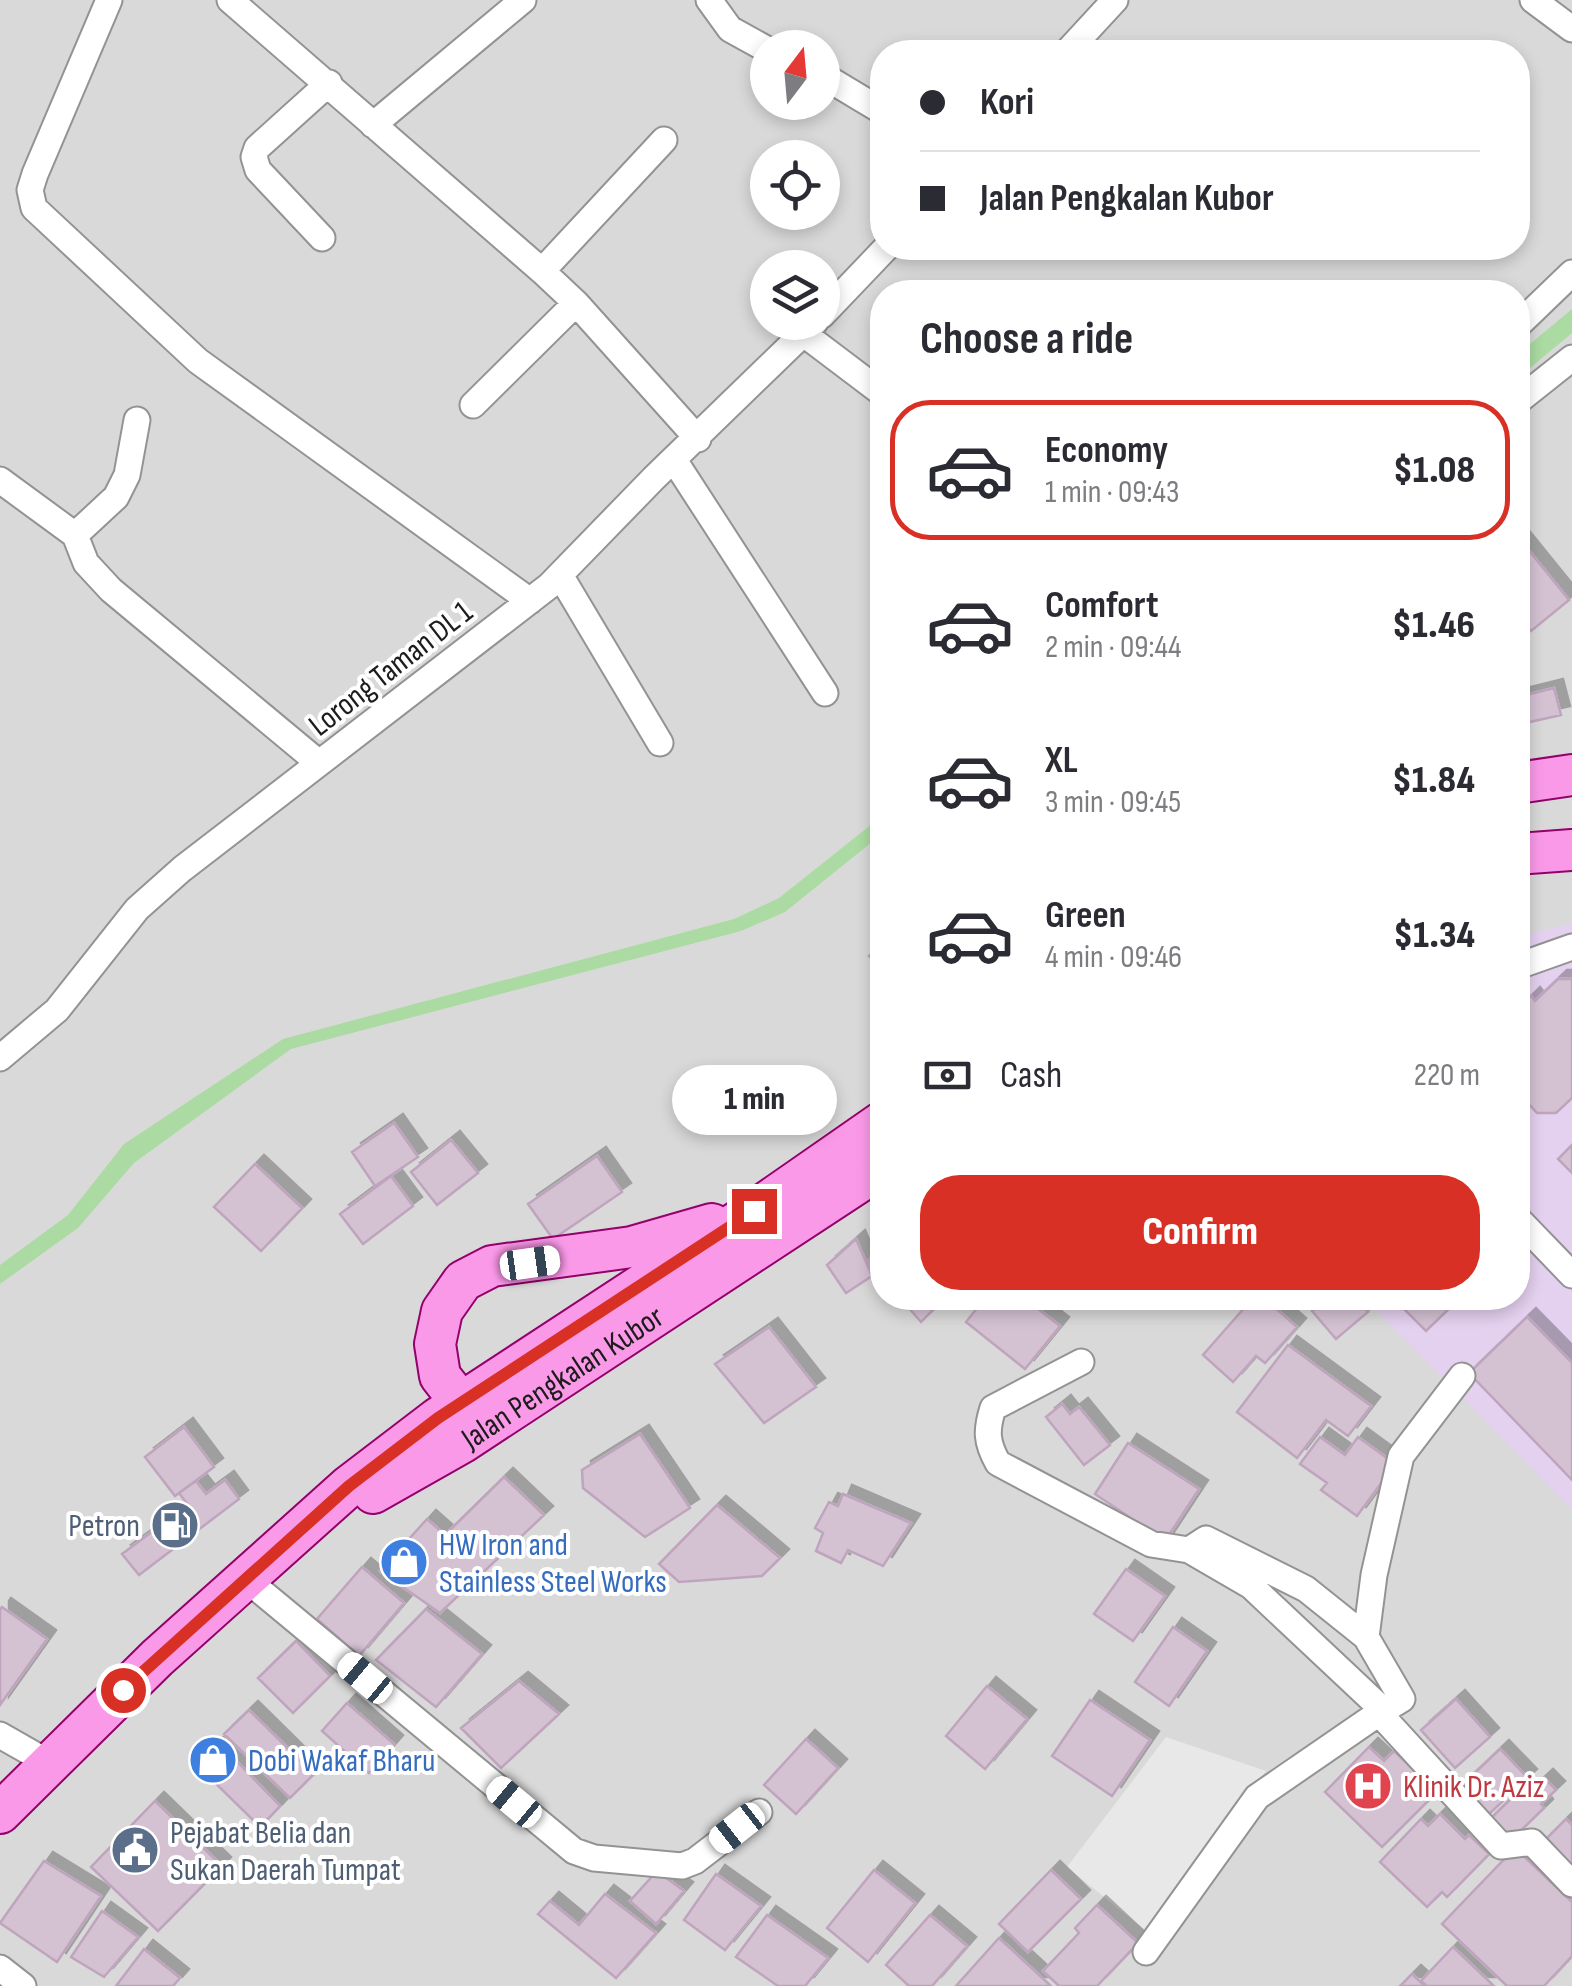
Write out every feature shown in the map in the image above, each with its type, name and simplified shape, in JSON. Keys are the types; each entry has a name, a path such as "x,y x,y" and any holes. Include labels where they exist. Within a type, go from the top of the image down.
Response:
{"main road":[{"path":"1530,782 1572,778"},
{"path":"1530,851 1572,839"},
{"path":"1530,853 1572,850"},
{"name":"Jalan Pengkalan Kubor","path":"292,1540 349,1486 460,1403 870,1130"},
{"name":"Jalan Pengkalan Kubor","path":"292,1540 463,1442 870,1175"},
{"path":"504,1415 474,1412 460,1403 440,1376 435,1344 442,1310 463,1280 492,1266 632,1248 754,1211"},
{"path":"0,1813 156,1658 292,1540"}],"street":[{"path":"109,0 35,174 30,190 34,208 198,362 530,601"},
{"path":"230,0 542,271 576,303 698,439"},
{"path":"373,125 523,0"},
{"path":"710,0 730,29 750,40"},
{"path":"1078,40 1115,0"},
{"path":"1534,0 1572,29"},
{"path":"840,82 870,103"},
{"path":"322,238 258,170 254,157 257,148 328,83"},
{"path":"542,271 664,140"},
{"path":"840,296 875,260"},
{"path":"1530,313 1572,273"},
{"path":"473,405 576,303"},
{"name":"Lorong Taman DL 1","path":"0,1058 56,1010 137,909 182,869 530,601 798,340"},
{"path":"823,340 870,382"},
{"path":"1530,391 1572,358"},
{"path":"75,535 116,496 128,476 136,420"},
{"path":"674,460 825,693"},
{"path":"0,480 75,535 86,563 112,590 319,763"},
{"path":"560,575 660,744"},
{"path":"1530,962 1572,947"},
{"path":"1530,1231 1572,1275"},
{"path":"1081,1362 993,1408 986,1430 998,1463 1151,1544 1188,1550 1252,1586 1381,1712 1501,1846 1532,1842 1572,1884"},
{"path":"1366,1637 1374,1575 1401,1456 1462,1376"},
{"path":"1146,1952 1258,1797 1402,1699 1366,1637 1306,1589 1206,1538 1188,1550"},
{"path":"246,1579 574,1852 594,1858 682,1866 695,1862 758,1812"},
{"path":"0,1736 49,1763"},
{"path":"0,1968 24,1986"}],"shaded area":[{"path":"0,0 1572,0 1572,1986 0,1986"},
{"path":"1572,309 1572,333 1530,368 1530,344"},
{"path":"870,826 870,844 785,912 741,931 291,1049 134,1163 78,1228 0,1284 0,1265 68,1215 124,1144 283,1039 734,919 779,898"},
{"path":"1572,924 1572,1509 1376,1310 1530,1310 1530,933"},
{"path":"1166,1737 1266,1771 1146,1931 1067,1867"}],"building":[{"path":"1530,552 1569,600 1530,630"},
{"path":"1554,688 1561,715 1530,722 1530,694"},
{"path":"1558,979 1572,979 1572,1098 1556,1113 1537,1113 1530,1105 1531,996 1535,1001"},
{"path":"394,1123 418,1157 375,1186 352,1152"},
{"path":"451,1140 478,1173 437,1205 411,1172"},
{"path":"1572,1145 1572,1173 1558,1159"},
{"path":"597,1156 622,1192 553,1239 528,1204"},
{"path":"255,1164 302,1208 261,1251 214,1207"},
{"path":"391,1176 413,1206 363,1244 340,1214"},
{"path":"856,1239 870,1277 846,1293 827,1265"},
{"path":"910,1310 933,1310 921,1322"},
{"path":"976,1310 1039,1310 1060,1326 1025,1369 966,1322"},
{"path":"1242,1310 1278,1310 1297,1327 1265,1363 1256,1356 1233,1382 1203,1355"},
{"path":"1366,1310 1368,1312 1336,1339 1312,1311"},
{"path":"1405,1310 1448,1310 1426,1331"},
{"path":"1527,1317 1572,1363 1572,1480 1469,1373"},
{"path":"769,1327 816,1387 764,1423 715,1364"},
{"path":"1288,1345 1371,1406 1348,1436 1326,1420 1297,1458 1237,1412"},
{"path":"1062,1404 1070,1414 1079,1407 1110,1445 1084,1465 1046,1417"},
{"path":"184,1427 214,1467 175,1496 145,1457"},
{"path":"640,1434 690,1508 645,1537 583,1488 582,1470"},
{"path":"1320,1437 1345,1455 1358,1437 1395,1464 1357,1516 1321,1490 1327,1483 1300,1464"},
{"path":"1128,1443 1199,1489 1165,1541 1095,1494"},
{"path":"504,1477 544,1515 440,1613 380,1571 427,1519 445,1535"},
{"path":"225,1480 239,1499 139,1575 122,1554 188,1505 179,1493 196,1481 206,1494"},
{"path":"843,1494 911,1523 883,1566 848,1550 841,1563 816,1551 823,1533 815,1528 829,1502 838,1506"},
{"path":"717,1505 780,1558 762,1576 679,1582 659,1564"},
{"path":"362,1567 404,1603 359,1656 317,1619"},
{"path":"1126,1569 1165,1596 1133,1641 1094,1614"},
{"path":"2,1607 47,1639 0,1705 0,1610"},
{"path":"426,1609 482,1654 436,1707 376,1660"},
{"path":"1173,1627 1207,1651 1169,1706 1135,1682"},
{"path":"296,1641 330,1676 293,1713 258,1678"},
{"path":"519,1681 559,1714 501,1768 461,1728"},
{"path":"987,1686 1027,1719 985,1769 946,1736"},
{"path":"1456,1699 1490,1737 1455,1768 1421,1730"},
{"path":"1090,1700 1150,1740 1112,1796 1052,1756"},
{"path":"347,1703 394,1744 369,1773 322,1731"},
{"path":"249,1710 314,1774 290,1798 224,1734"},
{"path":"806,1739 838,1768 796,1814 764,1785"},
{"path":"219,1743 280,1806 260,1827 201,1769 203,1754"},
{"path":"1369,1747 1384,1761 1394,1751 1437,1792 1382,1847 1325,1792"},
{"path":"1500,1749 1528,1778 1489,1814 1462,1785"},
{"path":"1544,1778 1556,1790 1541,1804 1544,1808 1508,1843 1487,1822 1524,1786 1530,1791"},
{"path":"155,1801 222,1866 158,1931 91,1867"},
{"path":"1440,1814 1465,1839 1469,1835 1489,1854 1447,1897 1442,1892 1427,1907 1380,1862 1421,1819 1428,1826"},
{"path":"1566,1819 1572,1825 1572,1870 1543,1842"},
{"path":"1515,1848 1572,1902 1572,1956 1544,1986 1507,1986 1442,1924"},
{"path":"44,1861 101,1896 57,1962 0,1923"},
{"path":"874,1870 915,1903 868,1962 827,1928"},
{"path":"1051,1870 1081,1899 1028,1952 999,1924"},
{"path":"657,1871 684,1891 656,1924 630,1901"},
{"path":"716,1874 761,1906 725,1950 684,1920"},
{"path":"605,1894 656,1933 616,1978 538,1914 550,1901 579,1925"},
{"path":"1097,1905 1138,1943 1097,1986 1059,1986 1043,1971 1079,1933 1075,1928"},
{"path":"102,1911 138,1937 104,1977 71,1957"},
{"path":"767,1915 828,1958 805,1986 778,1986 736,1957"},
{"path":"930,1915 967,1946 932,1986 909,1986 886,1965"},
{"path":"999,1938 1051,1986 956,1986"},
{"path":"1453,1947 1494,1986 1427,1986 1421,1981"},
{"path":"144,1949 180,1978 173,1986 116,1986"},
{"path":"1412,1974 1425,1986 1400,1986"}],"place":[{"name":"Petron","path":"175,1525"},
{"name":"HW Iron and Stainless Steel Works","path":"404,1562"},
{"name":"Dobi Wakaf Bharu","path":"213,1760"},
{"name":"Klinik Dr. Aziz","path":"1368,1786"},
{"name":"Pejabat Belia dan Sukan Daerah Tumpat","path":"135,1850"}],"route":[{"path":"123,1690 349,1486 438,1418 754,1211"}]}
